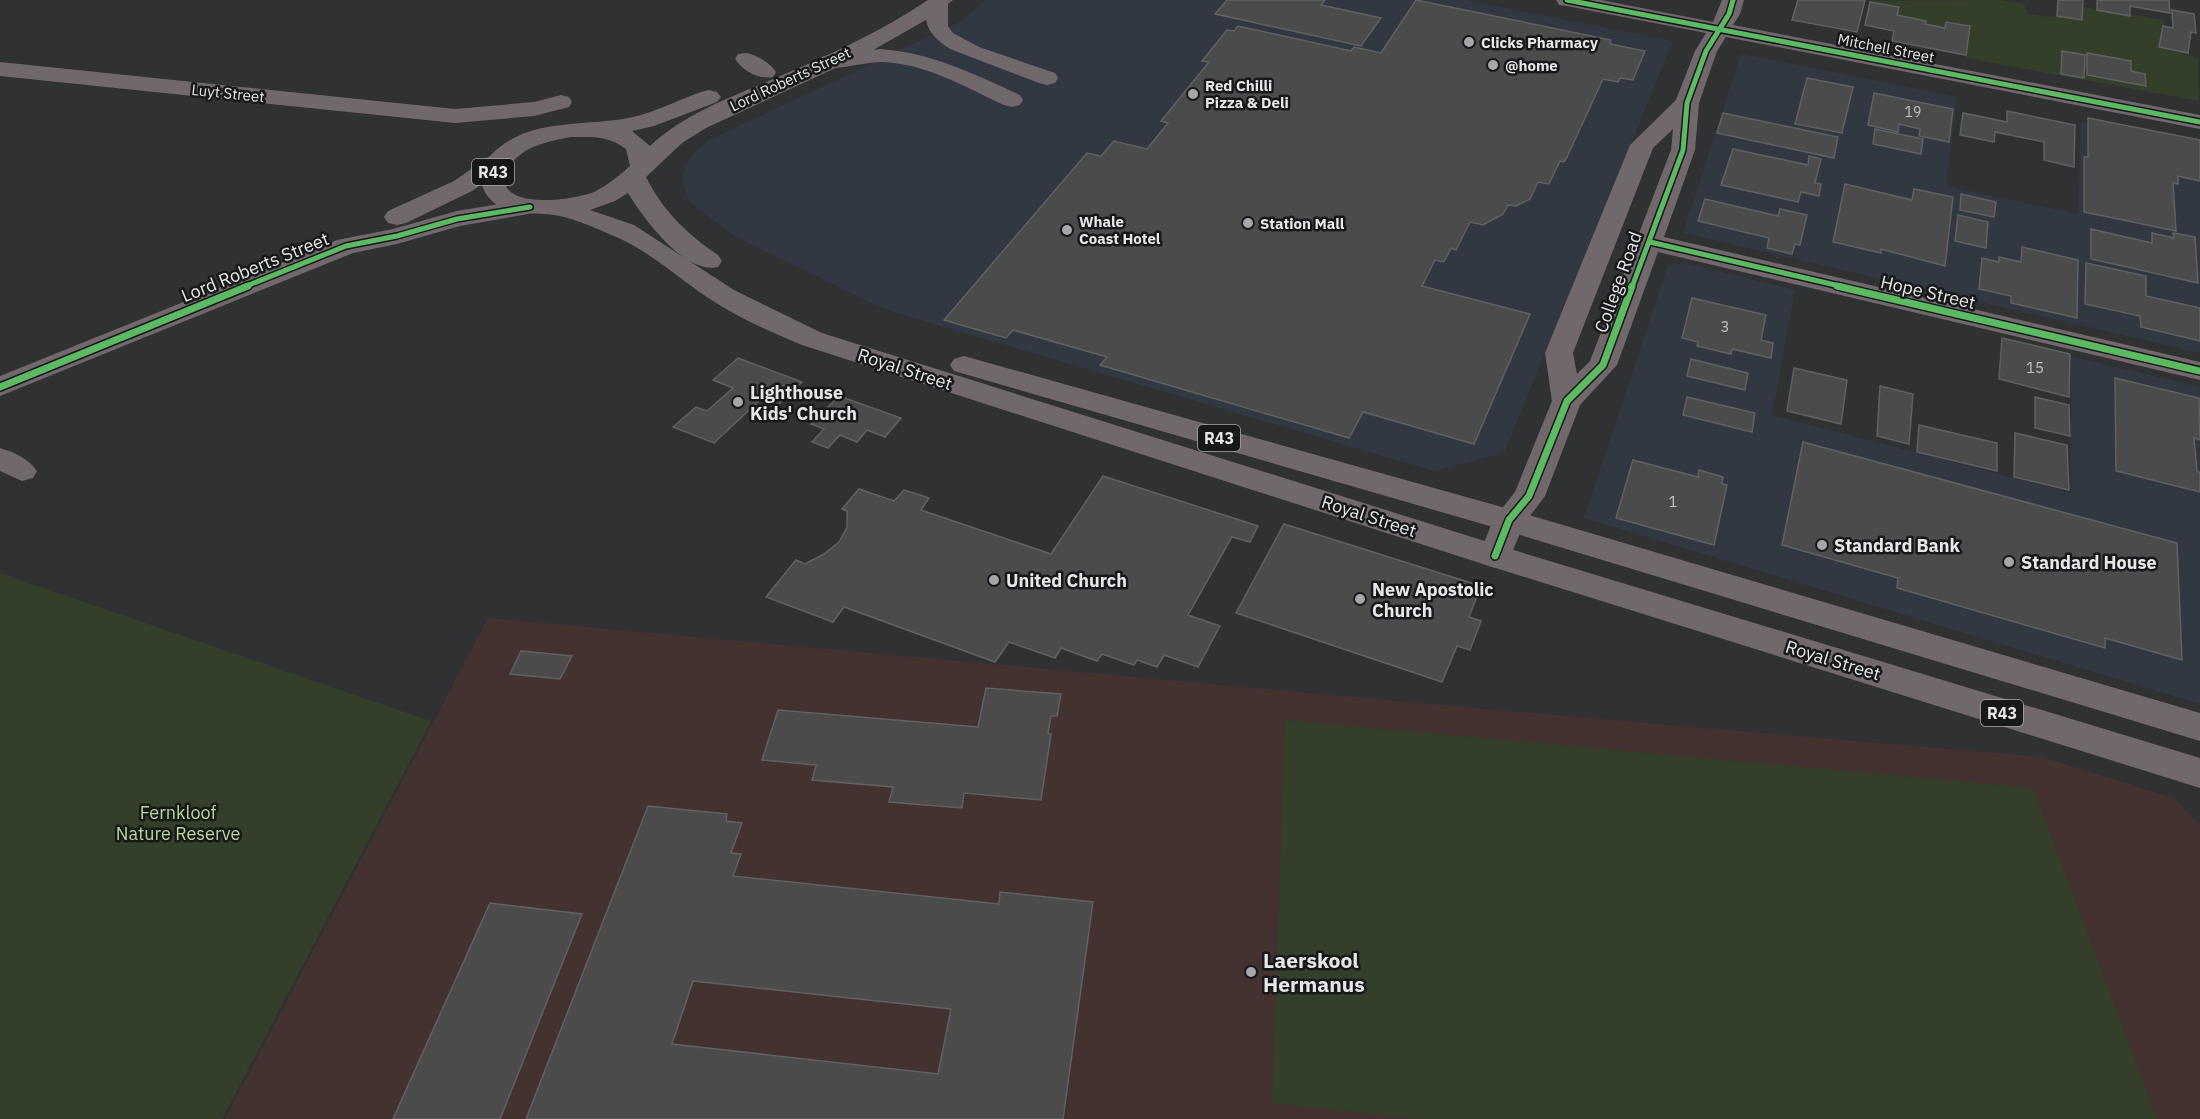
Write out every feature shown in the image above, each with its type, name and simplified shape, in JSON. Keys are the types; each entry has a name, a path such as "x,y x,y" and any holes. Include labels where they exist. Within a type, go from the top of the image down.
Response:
{"main road":[{"name":"Lord Roberts Street","path":"865,21 765,72 661,116 630,125 562,131 524,142 500,161 494,171 492,180 496,191 508,200 530,207 559,208 590,203 607,196 638,172 670,140 713,114 829,62 941,1"},
{"name":"Lord Roberts Street","path":"597,129 621,134 638,145 642,152 638,172"},
{"name":"Royal Street","path":"638,172 644,201 657,218 701,256 758,291 827,322 891,344 1509,520 2200,727"},
{"name":"Royal Street","path":"559,208 625,231 724,296 812,339 1495,556 2200,774"}],"street":[{"name":"Mitchell Street","path":"1567,0 2200,122"},
{"name":"College Road","path":"1495,556 1509,520 1529,496 1567,401 1603,365 1683,150 1687,103 1706,51 1729,14 1733,0"},
{"name":"Luyt Street","path":"0,69 455,116"},
{"name":"College Road","path":"1567,401 1559,353 1642,145 1687,103"},
{"name":"Lord Roberts Street","path":"0,387 346,246 385,221 414,210 463,186 500,161"},
{"name":"Lord Roberts Street","path":"346,246 397,236 457,219 530,207"},
{"name":"Hope Street","path":"1650,242 2200,371"}],"lane":[{"path":"941,1 935,12 936,22 939,30 953,43 1047,78"},
{"path":"829,62 872,55 920,59 1012,100"},
{"path":"746,59 765,72"},
{"path":"455,116 534,109 561,102"}],"shaded area":[{"path":"986,0 1466,0 1673,41 1504,453 1434,471 882,308 732,235 688,200 682,180 685,166 695,152 709,140 960,22"},
{"path":"1741,54 1957,97 1946,186 2078,214 2081,122 2200,145 2200,353 1683,233"},
{"path":"1684,263 1795,290 1772,415 2071,493 2071,356 2200,387 2200,704 1584,518 1668,265"},
{"name":"Laerskool Hermanus","path":"488,618 2042,757 2174,798 2200,825 2200,1119 225,1119"}],"green space":[{"path":"2000,0 2025,4 2027,14 2034,15 2082,20 2083,7 2165,20 2159,46 2198,58 2199,101 1966,58 1970,26 1946,22 1945,28 1925,24 1925,21 1897,15 1898,7 1865,1","holes":["2087,54 2131,62 2131,71 2145,74 2145,86 2087,75"]},
{"name":"Fernkloof Nature Reserve","path":"0,573 431,721 222,1119 0,1119"},
{"path":"1285,720 2033,788 2157,1119 1419,1119 1272,1103"}],"building":[{"path":"1227,0 1325,0 1321,5 1381,18 1361,46 1215,14"},
{"name":"Station Mall","path":"1416,0 1611,40 1610,44 1645,51 1633,80 1620,78 1618,82 1603,79 1567,157 1564,162 1560,161 1549,184 1538,182 1530,199 1516,206 1508,205 1503,214 1483,225 1470,222 1456,250 1451,248 1444,262 1435,260 1422,286 1530,314 1474,444 1363,412 1349,438 1100,365 1107,357 1013,330 1006,338 944,320 1087,153 1101,156 1114,141 1147,149 1168,123 1161,121 1209,62 1202,61 1227,30 1234,31 1238,26 1351,51 1354,47 1381,53"},
{"path":"1798,0 1865,0 1857,32 1792,20"},
{"path":"2058,0 2083,0 2082,20 2057,16"},
{"path":"2097,0 2169,0 2170,13 2130,6 2130,16 2097,10"},
{"path":"1870,2 1899,7 1897,15 1926,21 1925,24 1945,28 1946,22 1970,26 1966,55 1892,41 1894,31 1865,25"},
{"path":"2172,10 2194,14 2196,33 2191,32 2188,53 2159,47 2163,26 2173,28"},
{"path":"2062,51 2085,55 2084,78 2061,74"},
{"path":"2087,53 2131,61 2131,71 2145,74 2146,86 2087,75"},
{"path":"1807,78 1853,87 1842,133 1795,124"},
{"path":"1874,93 1953,109 1949,142 1919,136 1920,129 1899,124 1898,132 1868,125"},
{"path":"2007,111 2075,125 2074,167 2044,160 2044,142 1995,132 1994,142 1960,135 1963,113 2007,122"},
{"path":"1723,113 1838,137 1834,158 1717,133"},
{"path":"2088,118 2200,140 2200,181 2178,176 2178,184 2173,183 2176,231 2084,212 2084,157 2088,157"},
{"path":"1875,129 1923,139 1921,154 1873,144"},
{"path":"1733,149 1808,165 1809,156 1821,159 1815,183 1821,184 1819,196 1801,192 1798,202 1721,185"},
{"path":"1845,184 1912,200 1914,189 1953,197 1945,266 1881,249 1881,253 1833,242"},
{"path":"1961,194 1996,202 1994,217 1960,210"},
{"path":"1705,199 1778,216 1780,209 1807,215 1800,245 1795,244 1792,254 1767,248 1769,238 1698,221"},
{"path":"1958,215 1988,222 1986,248 1955,241"},
{"path":"2091,229 2152,243 2152,233 2174,238 2173,233 2195,237 2198,283 2091,259"},
{"path":"2022,247 2078,260 2077,318 2011,303 2011,296 1979,289 1982,258 1999,262 1999,257 2021,262"},
{"path":"2086,263 2146,276 2146,296 2200,308 2200,341 2141,327 2140,316 2085,304"},
{"path":"1692,298 1766,315 1761,340 1773,343 1771,358 1732,349 1731,354 1697,346 1698,342 1682,338"},
{"path":"2002,338 2070,354 2069,397 1999,379"},
{"name":"Lighthouse Kids' Church","path":"738,358 802,382 778,405 761,399 714,443 673,427 696,407 707,411 733,388 713,380"},
{"path":"1691,359 1748,373 1745,390 1687,376"},
{"path":"1794,368 1847,380 1841,424 1787,411"},
{"path":"2115,378 2199,398 2200,440 2194,438 2197,471 2200,473 2200,492 2116,471"},
{"path":"1880,386 1913,394 1909,444 1877,436"},
{"path":"839,396 901,418 885,437 867,430 857,442 840,435 828,448 812,442 824,429 811,424"},
{"path":"1687,397 1755,413 1752,432 1683,415"},
{"path":"2035,397 2069,405 2070,436 2035,428"},
{"path":"1919,425 1997,443 1997,471 1917,452"},
{"path":"2015,433 2067,445 2069,490 2014,477"},
{"name":"Standard House","path":"1803,442 2177,543 2182,660 2105,638 2105,648 1897,588 1898,578 1782,545"},
{"path":"1633,460 1698,477 1699,470 1723,477 1722,484 1727,485 1714,545 1616,518"},
{"name":"United Church","path":"1103,476 1258,526 1250,542 1232,537 1188,615 1220,626 1198,667 1164,655 1157,667 1137,660 1134,665 1102,654 1097,661 1061,648 1055,658 1009,642 995,662 844,607 833,622 766,597 796,560 805,564 824,554 839,542 847,527 847,511 842,509 859,489 894,501 904,490 929,498 921,510 1051,554"},
{"name":"New Apostolic Church","path":"1284,524 1481,586 1469,617 1481,621 1470,650 1457,646 1442,682 1236,613"},
{"path":"521,651 572,656 560,679 510,674"},
{"path":"986,688 1061,694 1057,716 1051,716 1048,733 1051,734 1041,800 964,793 962,808 889,802 893,787 812,780 816,765 762,760 778,710 978,727"},
{"path":"648,806 727,814 726,821 742,823 731,853 741,854 733,876 999,904 1000,892 1093,902 1063,1119 526,1119","holes":["693,981 951,1009 938,1074 672,1044"]},
{"path":"490,903 582,914 500,1119 393,1119"}],"cycle path":[{"path":"1567,0 2200,122"},
{"path":"1495,556 1509,520 1529,496 1567,401 1603,365 1683,150 1687,103 1706,51 1729,14 1733,0"},
{"path":"0,387 346,246 397,236 457,219 530,207"},
{"path":"1650,242 2200,371"}],"place":[{"name":"Clicks Pharmacy","path":"1469,42"},
{"name":"@home","path":"1493,65"},
{"name":"Red Chilli Pizza & Deli","path":"1193,94"},
{"name":"Station Mall","path":"1248,223"},
{"name":"Whale Coast Hotel","path":"1067,230"},
{"name":"Lighthouse Kids' Church","path":"738,402"},
{"name":"Standard Bank","path":"1822,545"},
{"name":"Standard House","path":"2009,562"},
{"name":"United Church","path":"994,580"},
{"name":"New Apostolic Church","path":"1360,599"},
{"name":"Laerskool Hermanus","path":"1251,972"}]}
